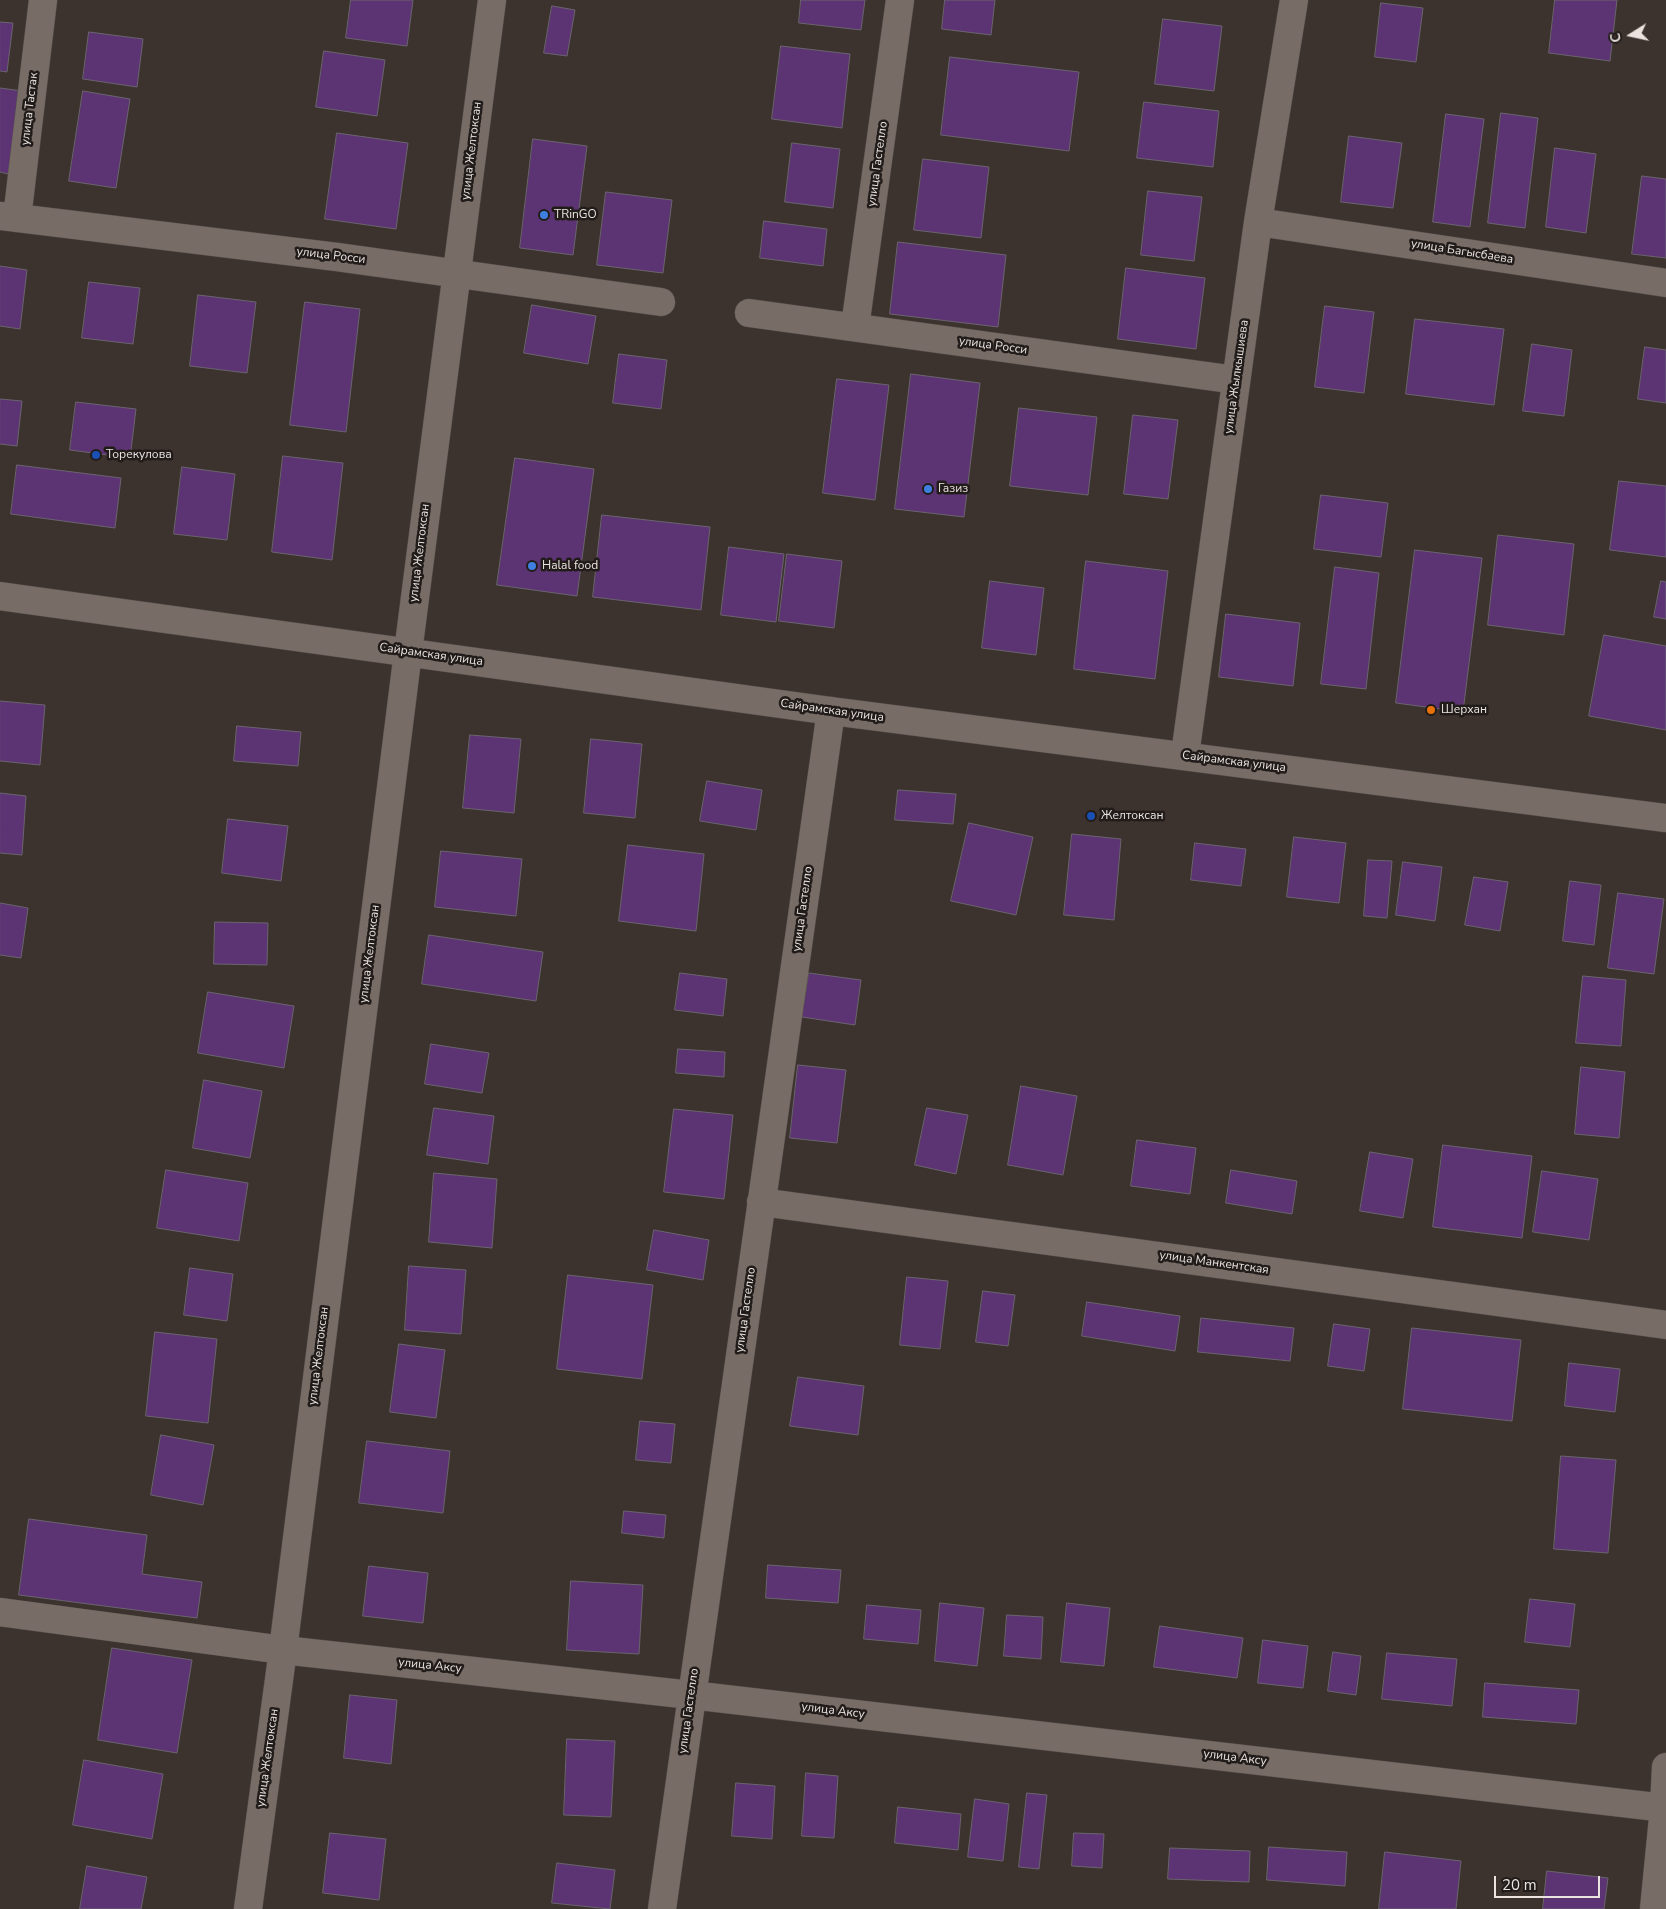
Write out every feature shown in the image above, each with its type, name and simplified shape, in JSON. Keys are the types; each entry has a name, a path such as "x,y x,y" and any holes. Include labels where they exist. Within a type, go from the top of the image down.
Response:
{"street":[{"name":"улица Тастак","path":"8,217 43,0"},
{"name":"улица Желтоксан","path":"248,1909 283,1650 492,0"},
{"name":"улица Гастелло","path":"856,327 900,0"},
{"name":"улица Жылкышиева","path":"1185,756 1258,222 1294,0"},
{"name":"улица Росси","path":"8,217 337,257 661,302"},
{"name":"улица Багысбаева","path":"1258,222 1666,283"},
{"name":"улица Росси","path":"749,313 1236,380"},
{"name":"Сайрамская улица","path":"0,596 831,711 1666,818"},
{"name":"улица Гастелло","path":"662,1909 831,711"},
{"name":"улица Манкентская","path":"761,1202 1666,1324"},
{"name":"улица Аксу","path":"0,1612 283,1650 692,1695 1665,1808"},
{"path":"1654,1909 1665,1808 1666,1767"}],"building":[{"path":"351,0 413,0 407,46 346,38"},
{"path":"801,0 865,0 861,30 799,23"},
{"path":"945,0 995,0 991,35 942,29"},
{"path":"1555,0 1617,0 1610,61 1549,53"},
{"path":"1381,3 1423,8 1416,62 1375,57"},
{"path":"552,6 575,10 567,56 544,53"},
{"path":"1163,19 1222,26 1214,91 1155,84"},
{"path":"0,22 13,23 7,72 0,71"},
{"path":"89,32 143,39 137,87 83,79"},
{"path":"781,46 850,54 842,128 772,119"},
{"path":"324,51 385,60 377,116 316,107"},
{"path":"950,57 1079,72 1069,151 941,135"},
{"path":"0,88 22,91 8,174 0,172"},
{"path":"83,91 130,99 116,188 69,181"},
{"path":"1144,102 1219,111 1213,167 1137,158"},
{"path":"1501,113 1538,118 1525,228 1488,223"},
{"path":"1446,114 1484,119 1470,227 1433,222"},
{"path":"337,133 408,143 396,229 325,219"},
{"path":"1349,136 1402,143 1393,208 1341,202"},
{"path":"533,139 587,146 573,255 520,248"},
{"path":"792,143 840,149 833,208 785,202"},
{"path":"1555,148 1596,154 1586,233 1546,227"},
{"path":"923,159 989,167 981,238 914,230"},
{"path":"1642,176 1666,179 1666,258 1632,254"},
{"path":"1148,191 1202,197 1194,261 1141,255"},
{"path":"606,192 672,200 663,273 597,265"},
{"path":"764,221 827,229 823,266 760,258"},
{"path":"898,242 1006,255 998,327 890,314"},
{"path":"0,266 27,270 20,329 0,326"},
{"path":"1126,268 1205,278 1196,349 1118,339"},
{"path":"89,282 140,288 133,344 82,338"},
{"path":"198,295 256,302 247,373 190,366"},
{"path":"305,302 360,309 346,432 290,425"},
{"path":"532,305 596,316 588,364 524,353"},
{"path":"1325,306 1374,312 1364,393 1315,387"},
{"path":"1415,319 1504,329 1494,405 1406,394"},
{"path":"1532,344 1572,350 1564,416 1523,411"},
{"path":"1645,347 1666,350 1666,403 1638,399"},
{"path":"619,354 667,360 661,409 613,403"},
{"path":"911,374 980,383 964,517 895,509"},
{"path":"837,379 889,385 875,500 823,493"},
{"path":"0,399 22,401 17,446 0,444"},
{"path":"76,402 136,409 130,458 70,450"},
{"path":"1019,408 1097,417 1088,495 1010,486"},
{"path":"1133,415 1178,420 1168,499 1124,494"},
{"path":"283,456 343,463 332,560 272,552"},
{"path":"515,458 594,469 577,596 497,585"},
{"path":"17,465 121,478 115,528 11,514"},
{"path":"182,467 235,474 227,540 174,534"},
{"path":"1619,481 1666,486 1666,557 1610,550"},
{"path":"1321,495 1388,503 1381,557 1314,549"},
{"path":"602,515 710,527 701,610 593,597"},
{"path":"1498,535 1574,544 1564,635 1488,625"},
{"path":"729,547 784,554 776,622 721,615"},
{"path":"1415,550 1482,558 1463,712 1396,703"},
{"path":"787,554 842,561 834,628 779,621"},
{"path":"1086,561 1168,571 1155,679 1074,669"},
{"path":"1335,567 1379,573 1366,689 1321,684"},
{"path":"990,581 1044,588 1036,655 982,648"},
{"path":"1661,581 1666,582 1666,619 1654,617"},
{"path":"1226,614 1300,623 1293,686 1219,677"},
{"path":"1604,635 1666,646 1666,730 1589,716"},
{"path":"0,701 45,705 40,765 0,761"},
{"path":"237,726 301,732 298,766 234,761"},
{"path":"470,735 521,739 514,813 463,808"},
{"path":"591,739 642,744 635,818 584,813"},
{"path":"707,781 762,790 756,830 700,821"},
{"path":"898,790 956,794 953,824 895,820"},
{"path":"0,793 26,796 22,855 0,853"},
{"path":"228,819 288,826 281,881 222,873"},
{"path":"969,823 1033,837 1016,915 951,901"},
{"path":"1072,834 1121,839 1114,920 1064,915"},
{"path":"1294,837 1346,843 1339,903 1287,897"},
{"path":"1195,843 1246,849 1241,886 1191,880"},
{"path":"628,845 704,854 696,931 619,921"},
{"path":"441,851 522,859 516,916 435,907"},
{"path":"1368,860 1392,861 1387,918 1364,916"},
{"path":"1403,862 1442,867 1435,921 1396,915"},
{"path":"1474,877 1508,882 1500,931 1465,925"},
{"path":"1570,881 1601,885 1594,945 1563,941"},
{"path":"1618,893 1664,899 1654,974 1608,968"},
{"path":"0,903 28,908 21,958 0,955"},
{"path":"215,922 268,923 267,965 214,964"},
{"path":"429,935 543,952 536,1001 422,984"},
{"path":"680,973 727,979 723,1016 675,1010"},
{"path":"809,973 861,980 855,1025 802,1017"},
{"path":"1583,976 1626,980 1621,1046 1576,1043"},
{"path":"208,992 294,1006 284,1068 198,1053"},
{"path":"431,1044 489,1053 482,1093 425,1084"},
{"path":"678,1049 725,1052 724,1077 676,1073"},
{"path":"798,1065 846,1070 837,1143 790,1138"},
{"path":"1581,1067 1625,1072 1619,1138 1575,1134"},
{"path":"204,1080 262,1091 250,1158 193,1148"},
{"path":"1021,1086 1077,1096 1063,1175 1008,1165"},
{"path":"434,1108 494,1116 488,1164 427,1155"},
{"path":"927,1108 968,1115 956,1174 915,1165"},
{"path":"674,1109 733,1115 724,1199 664,1192"},
{"path":"1137,1140 1196,1148 1190,1194 1131,1186"},
{"path":"1443,1145 1532,1156 1522,1238 1433,1227"},
{"path":"1370,1152 1413,1159 1403,1218 1360,1211"},
{"path":"166,1170 248,1183 239,1241 157,1228"},
{"path":"1231,1170 1297,1181 1292,1214 1226,1203"},
{"path":"1542,1171 1598,1179 1589,1240 1533,1232"},
{"path":"434,1173 497,1179 492,1248 429,1242"},
{"path":"654,1230 709,1240 703,1280 647,1270"},
{"path":"409,1266 466,1270 461,1334 405,1330"},
{"path":"190,1268 233,1274 227,1321 184,1315"},
{"path":"568,1275 653,1285 642,1379 557,1369"},
{"path":"907,1277 948,1281 940,1349 900,1345"},
{"path":"983,1291 1015,1295 1008,1346 976,1342"},
{"path":"1087,1302 1180,1316 1175,1351 1082,1336"},
{"path":"1201,1318 1294,1328 1290,1361 1198,1352"},
{"path":"1334,1324 1370,1329 1364,1371 1328,1366"},
{"path":"1412,1328 1521,1340 1512,1421 1403,1409"},
{"path":"155,1332 217,1339 208,1423 146,1416"},
{"path":"399,1344 445,1350 436,1418 390,1412"},
{"path":"1569,1363 1620,1369 1615,1412 1565,1406"},
{"path":"798,1377 864,1386 858,1435 790,1426"},
{"path":"640,1421 675,1424 671,1463 636,1460"},
{"path":"161,1435 214,1445 203,1505 151,1495"},
{"path":"367,1441 450,1451 443,1513 359,1503"},
{"path":"1561,1456 1616,1460 1608,1553 1554,1549"},
{"path":"624,1511 666,1515 664,1538 622,1533"},
{"path":"29,1519 147,1535 142,1574 202,1582 197,1618 19,1595"},
{"path":"768,1565 841,1570 838,1603 766,1598"},
{"path":"369,1566 428,1573 423,1623 363,1616"},
{"path":"571,1581 643,1585 639,1654 567,1650"},
{"path":"1530,1599 1575,1604 1570,1647 1525,1642"},
{"path":"940,1603 984,1608 977,1666 935,1661"},
{"path":"1067,1603 1110,1608 1104,1666 1061,1662"},
{"path":"867,1605 921,1610 918,1644 864,1639"},
{"path":"1007,1615 1043,1617 1041,1659 1004,1656"},
{"path":"1160,1626 1243,1638 1237,1678 1154,1667"},
{"path":"1263,1640 1308,1646 1303,1688 1258,1683"},
{"path":"112,1648 192,1660 177,1753 98,1740"},
{"path":"1333,1652 1361,1656 1356,1695 1328,1691"},
{"path":"1387,1653 1457,1659 1452,1706 1382,1699"},
{"path":"1485,1683 1579,1690 1576,1724 1483,1717"},
{"path":"350,1695 397,1700 391,1764 344,1758"},
{"path":"567,1739 615,1741 611,1817 564,1815"},
{"path":"84,1760 163,1774 152,1839 73,1825"},
{"path":"806,1773 838,1776 834,1838 802,1836"},
{"path":"736,1783 775,1786 772,1839 732,1836"},
{"path":"1027,1793 1047,1795 1039,1869 1019,1867"},
{"path":"975,1799 1009,1804 1003,1861 968,1857"},
{"path":"898,1807 961,1814 958,1850 895,1843"},
{"path":"330,1833 386,1839 379,1900 323,1893"},
{"path":"1074,1833 1104,1834 1102,1868 1072,1866"},
{"path":"1269,1847 1347,1852 1345,1886 1267,1880"},
{"path":"1170,1848 1250,1851 1249,1882 1168,1879"},
{"path":"1385,1852 1461,1861 1456,1909 1379,1909"},
{"path":"557,1863 615,1870 610,1909 552,1903"},
{"path":"87,1866 147,1877 141,1909 80,1909"},
{"path":"1547,1871 1608,1878 1604,1909 1543,1909"}],"place":[{"name":"TRinGO","path":"544,215"},
{"name":"Торекулова","path":"96,455"},
{"name":"Газиз","path":"928,489"},
{"name":"Halal food","path":"532,566"},
{"name":"Шерхан","path":"1431,710"},
{"name":"Желтоксан","path":"1091,816"}]}
